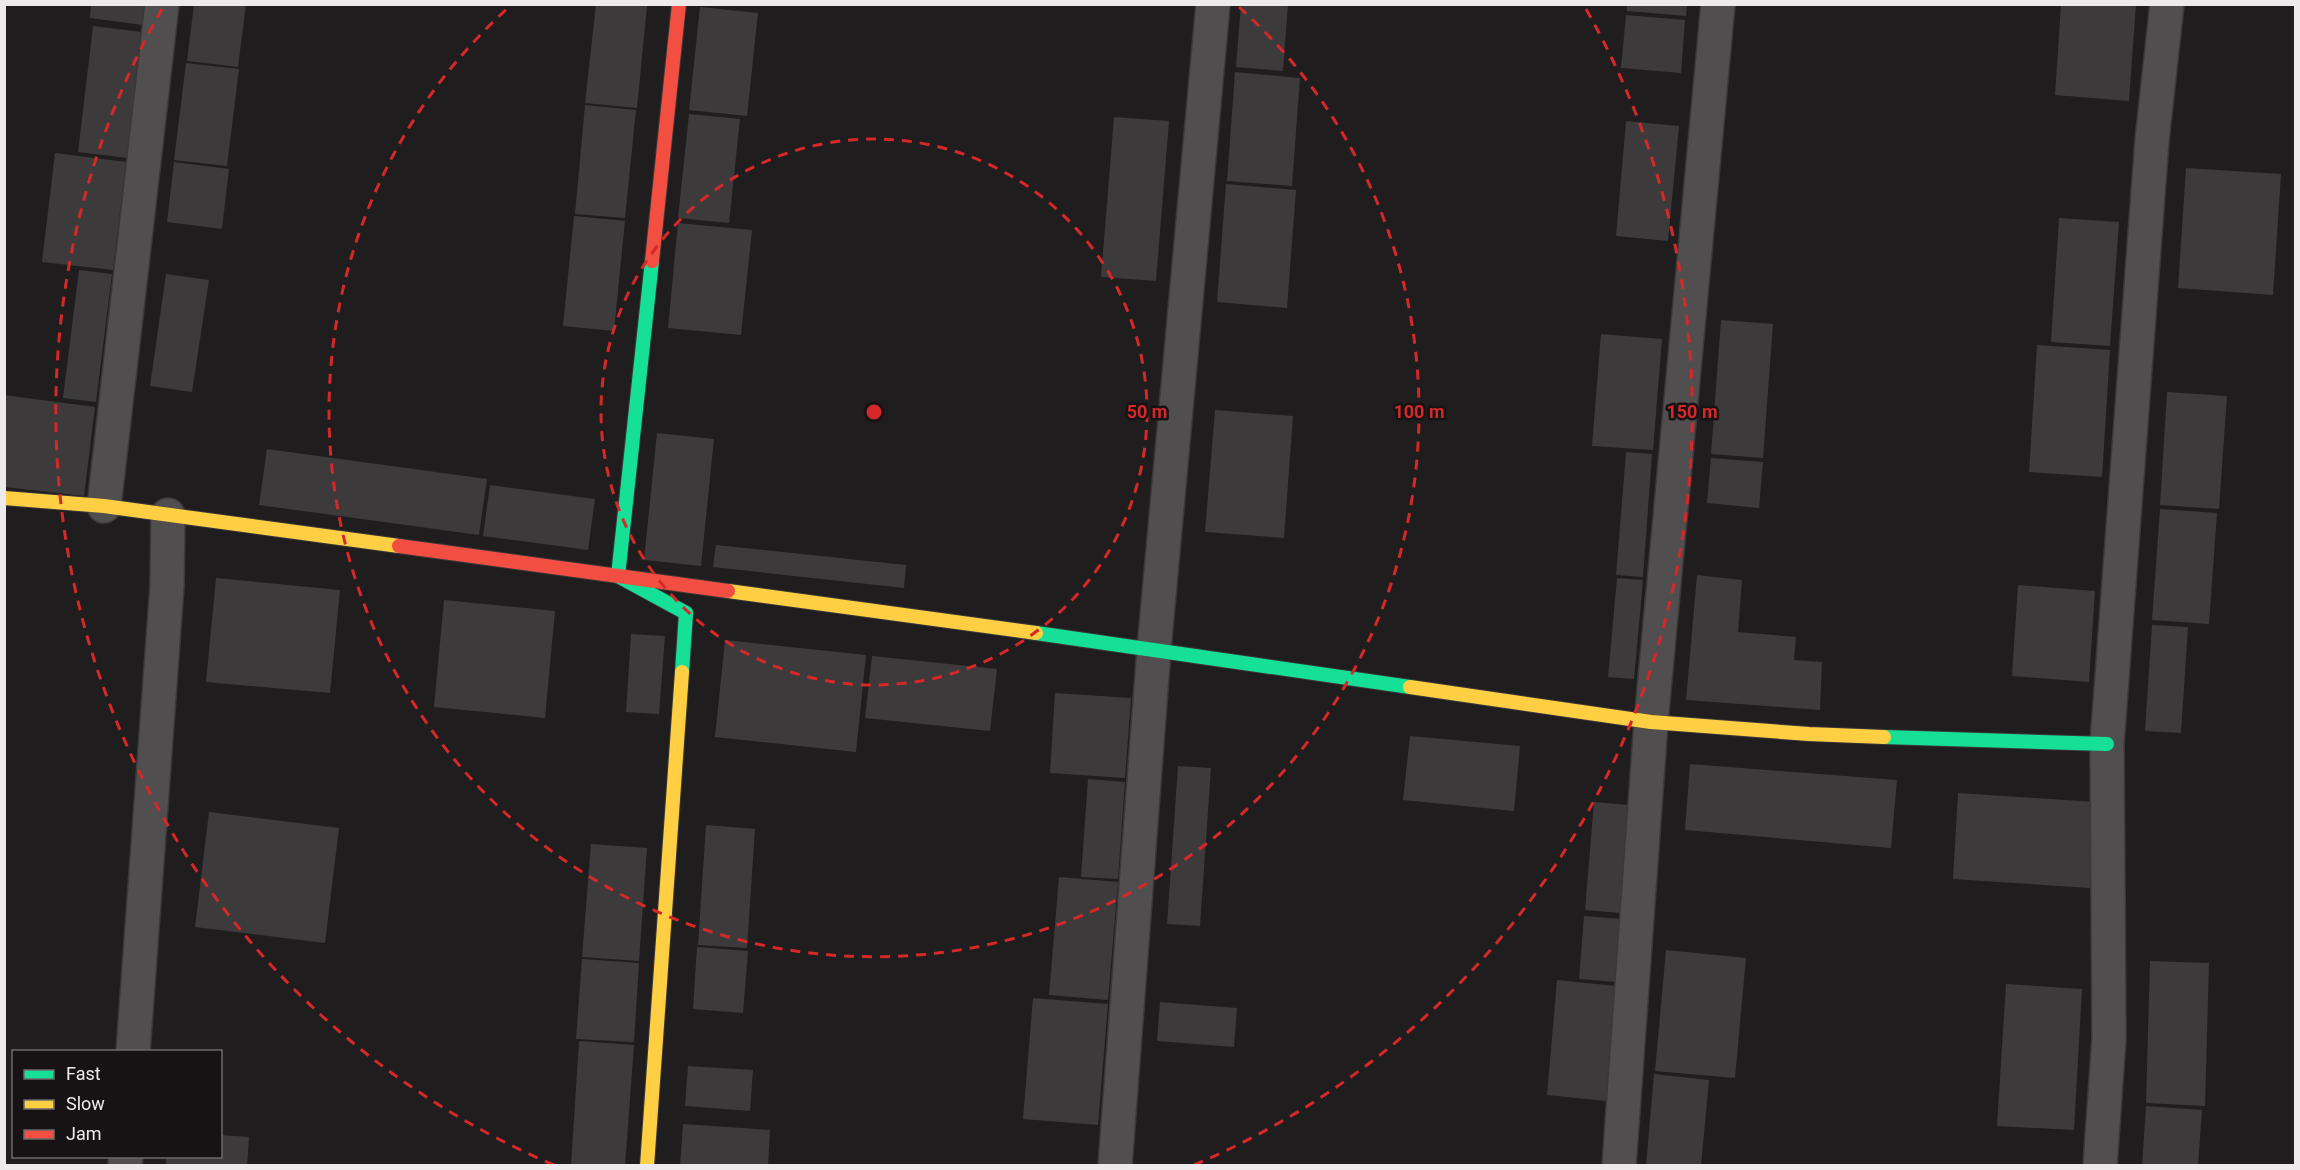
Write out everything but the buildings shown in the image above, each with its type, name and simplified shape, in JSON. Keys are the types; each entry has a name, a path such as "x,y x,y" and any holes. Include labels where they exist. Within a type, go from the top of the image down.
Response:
{"street":[{"path":"104,506 162,4"},
{"path":"618,576 680,4"},
{"path":"1115,1166 1154,649 1213,4"},
{"path":"1619,1166 1651,722 1718,4"},
{"path":"2100,1166 2109,1038 2107,744 2152,140 2167,4"},
{"path":"4,498 104,506 1154,649 1651,722 1809,734 2107,744"},
{"path":"133,1050 166,597 168,515"},
{"path":"618,576 686,613 647,1166"}],"traffic: fast":[{"path":"652,261 618,576 686,613 682,672"},
{"path":"1036,633 1410,687"},
{"path":"1884,737 2107,744"}],"traffic: slow":[{"path":"4,498 104,506 399,546"},
{"path":"728,591 1036,633"},
{"path":"647,1166 682,672"},
{"path":"1410,687 1651,722 1809,734 1884,737"}],"traffic: jam":[{"path":"652,261 679,4"},
{"path":"399,546 728,591"}]}
